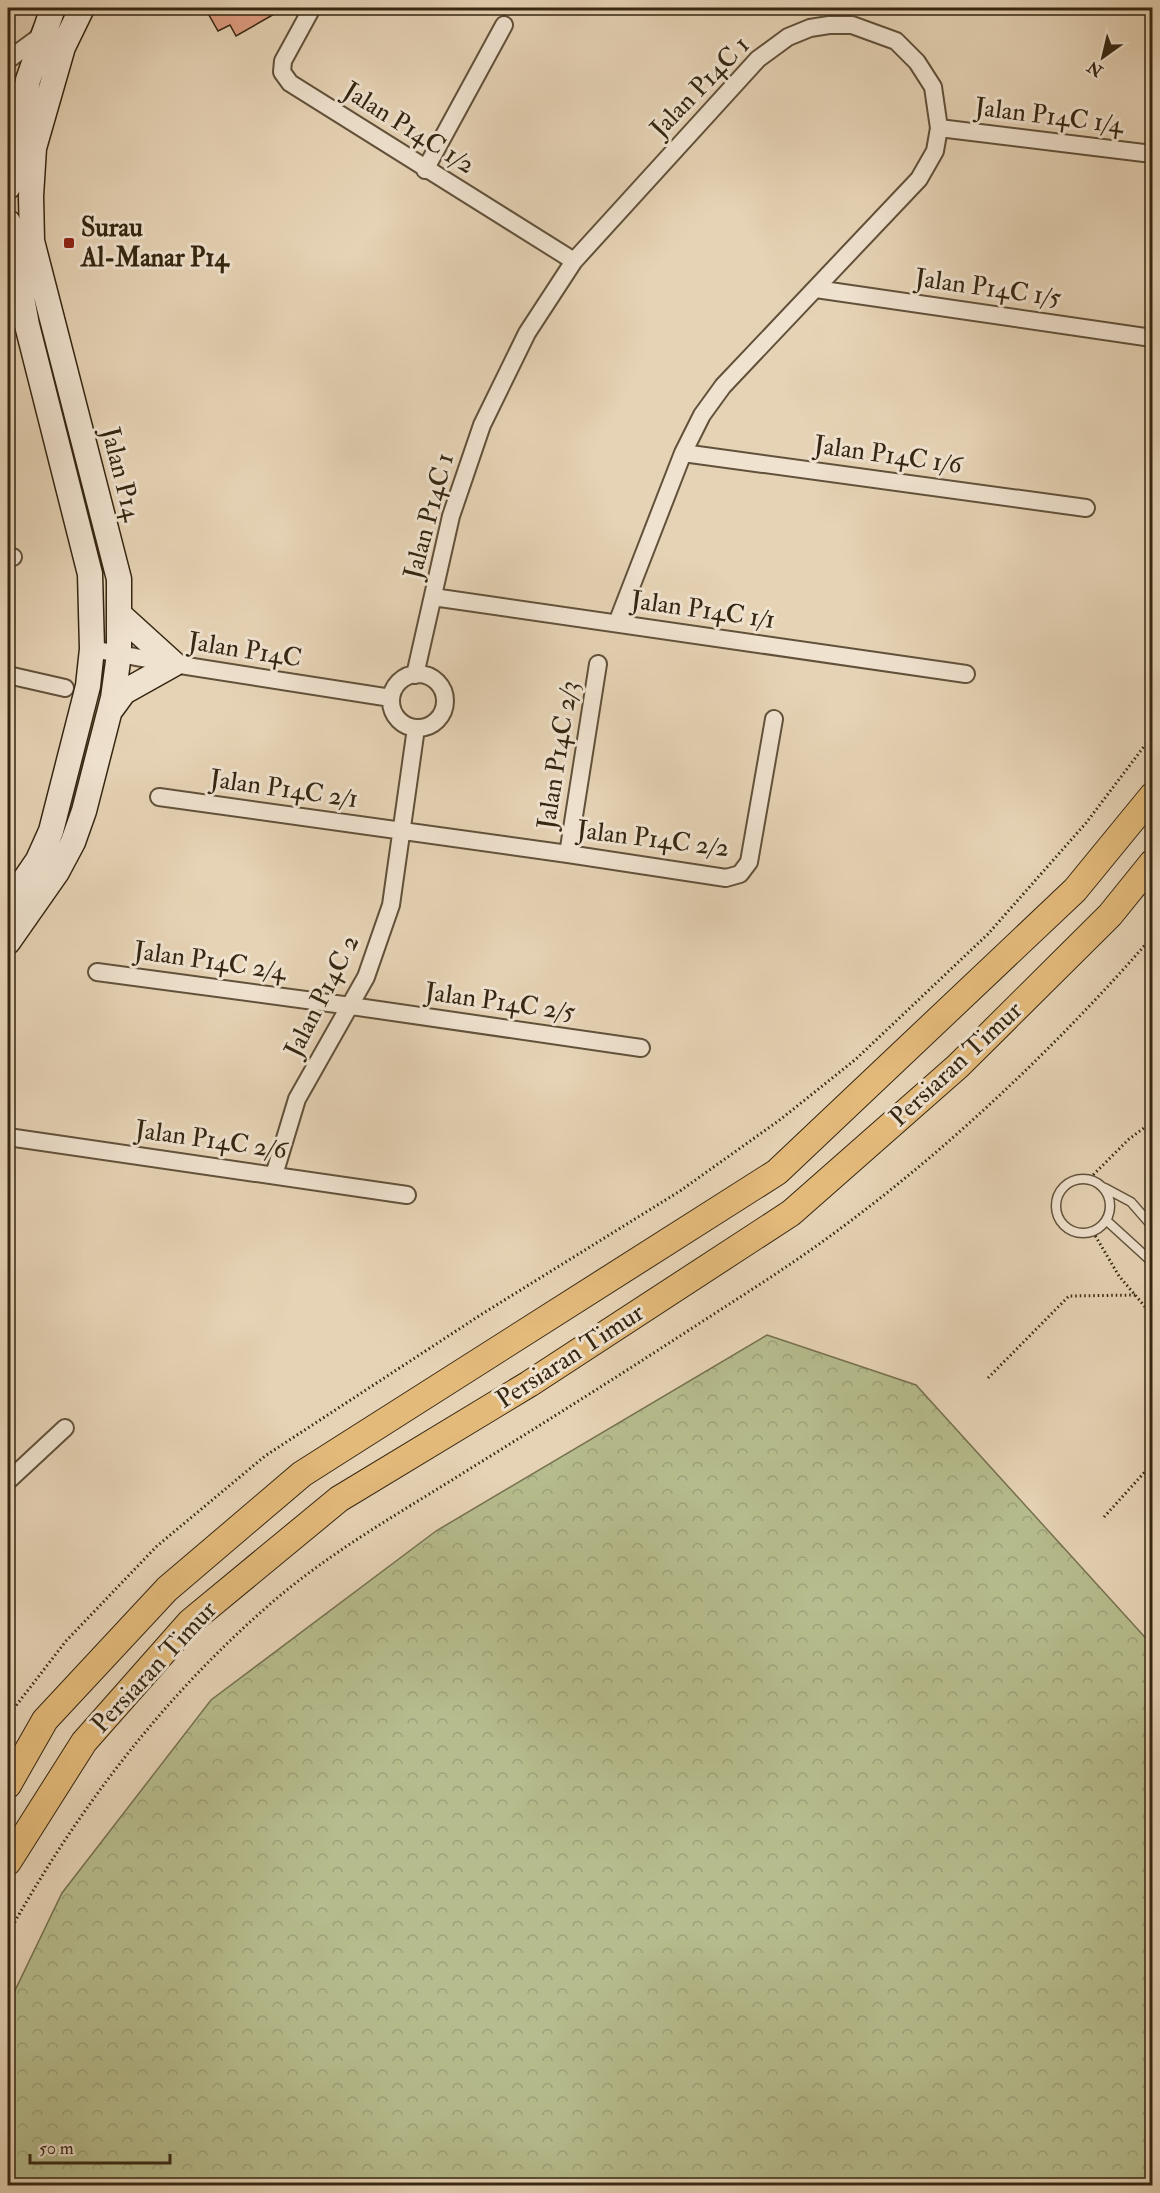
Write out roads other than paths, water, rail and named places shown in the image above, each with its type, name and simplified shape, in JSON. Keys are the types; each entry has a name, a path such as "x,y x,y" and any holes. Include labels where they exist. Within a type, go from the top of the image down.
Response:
{"main road":[{"path":"8,187 28,80 53,8"},
{"name":"Jalan P14","path":"8,942 57,872 73,842 84,811 113,698 119,654 118,579 32,241 30,196 34,148 63,47 82,8"},
{"path":"8,222 27,325 90,574 92,649 88,686 51,831 38,861 8,904"},
{"path":"107,715 124,692 174,664 120,615"},
{"name":"Persiaran Timur","path":"8,1785 45,1720 167,1589 302,1474 777,1172 1075,890 1152,796"},
{"name":"Persiaran Timur","path":"8,1862 84,1742 190,1622 339,1499 529,1384 791,1213 958,1066 1110,915 1152,863"}],"street":[{"path":"8,60 38,38 53,8"},
{"name":"Jalan P14C 1/2","path":"312,8 283,61 282,72 290,83 425,170 574,261"},
{"path":"425,170 504,25"},
{"name":"Jalan P14C 1","path":"415,675 451,516 482,425 527,333 574,261 758,59 788,37 810,28 852,25 896,41 917,62 933,87 939,128 935,151 919,179 723,386 702,415 683,453 617,623"},
{"name":"Jalan P14C 1/4","path":"939,128 1152,154"},
{"name":"Jalan P14C 1/5","path":"816,289 1152,338"},
{"name":"Jalan P14C 1/6","path":"683,453 1086,508"},
{"name":"Jalan P14C 1/1","path":"433,597 966,674"},
{"name":"Jalan P14C","path":"92,649 391,698"},
{"name":"Jalan P14C 2/3","path":"568,854 598,664"},
{"path":"8,675 65,688"},
{"path":"415,675 424,676 439,685 444,701 443,710 433,723 416,728 400,722 391,707 391,698 399,682 415,675"},
{"name":"Jalan P14C 2/2","path":"402,832 726,878 740,874 750,862 774,719"},
{"name":"Jalan P14C 2","path":"274,1175 297,1100 366,977 392,906 416,728"},
{"name":"Jalan P14C 2/1","path":"159,797 402,832"},
{"name":"Jalan P14C 2/4","path":"97,972 351,1006"},
{"name":"Jalan P14C 2/5","path":"351,1006 641,1048"},
{"name":"Jalan P14C 2/6","path":"8,1137 407,1195"},
{"path":"8,1481 65,1428"}],"lane":[{"path":"1105,1188 1112,1204 1107,1221 1093,1232 1076,1233 1061,1223 1054,1207 1059,1190 1073,1179 1090,1178 1131,1202 1152,1226"},
{"path":"1107,1221 1152,1262"}],"place":[{"name":"Surau Al-Manar P14","path":"69,243"}]}
